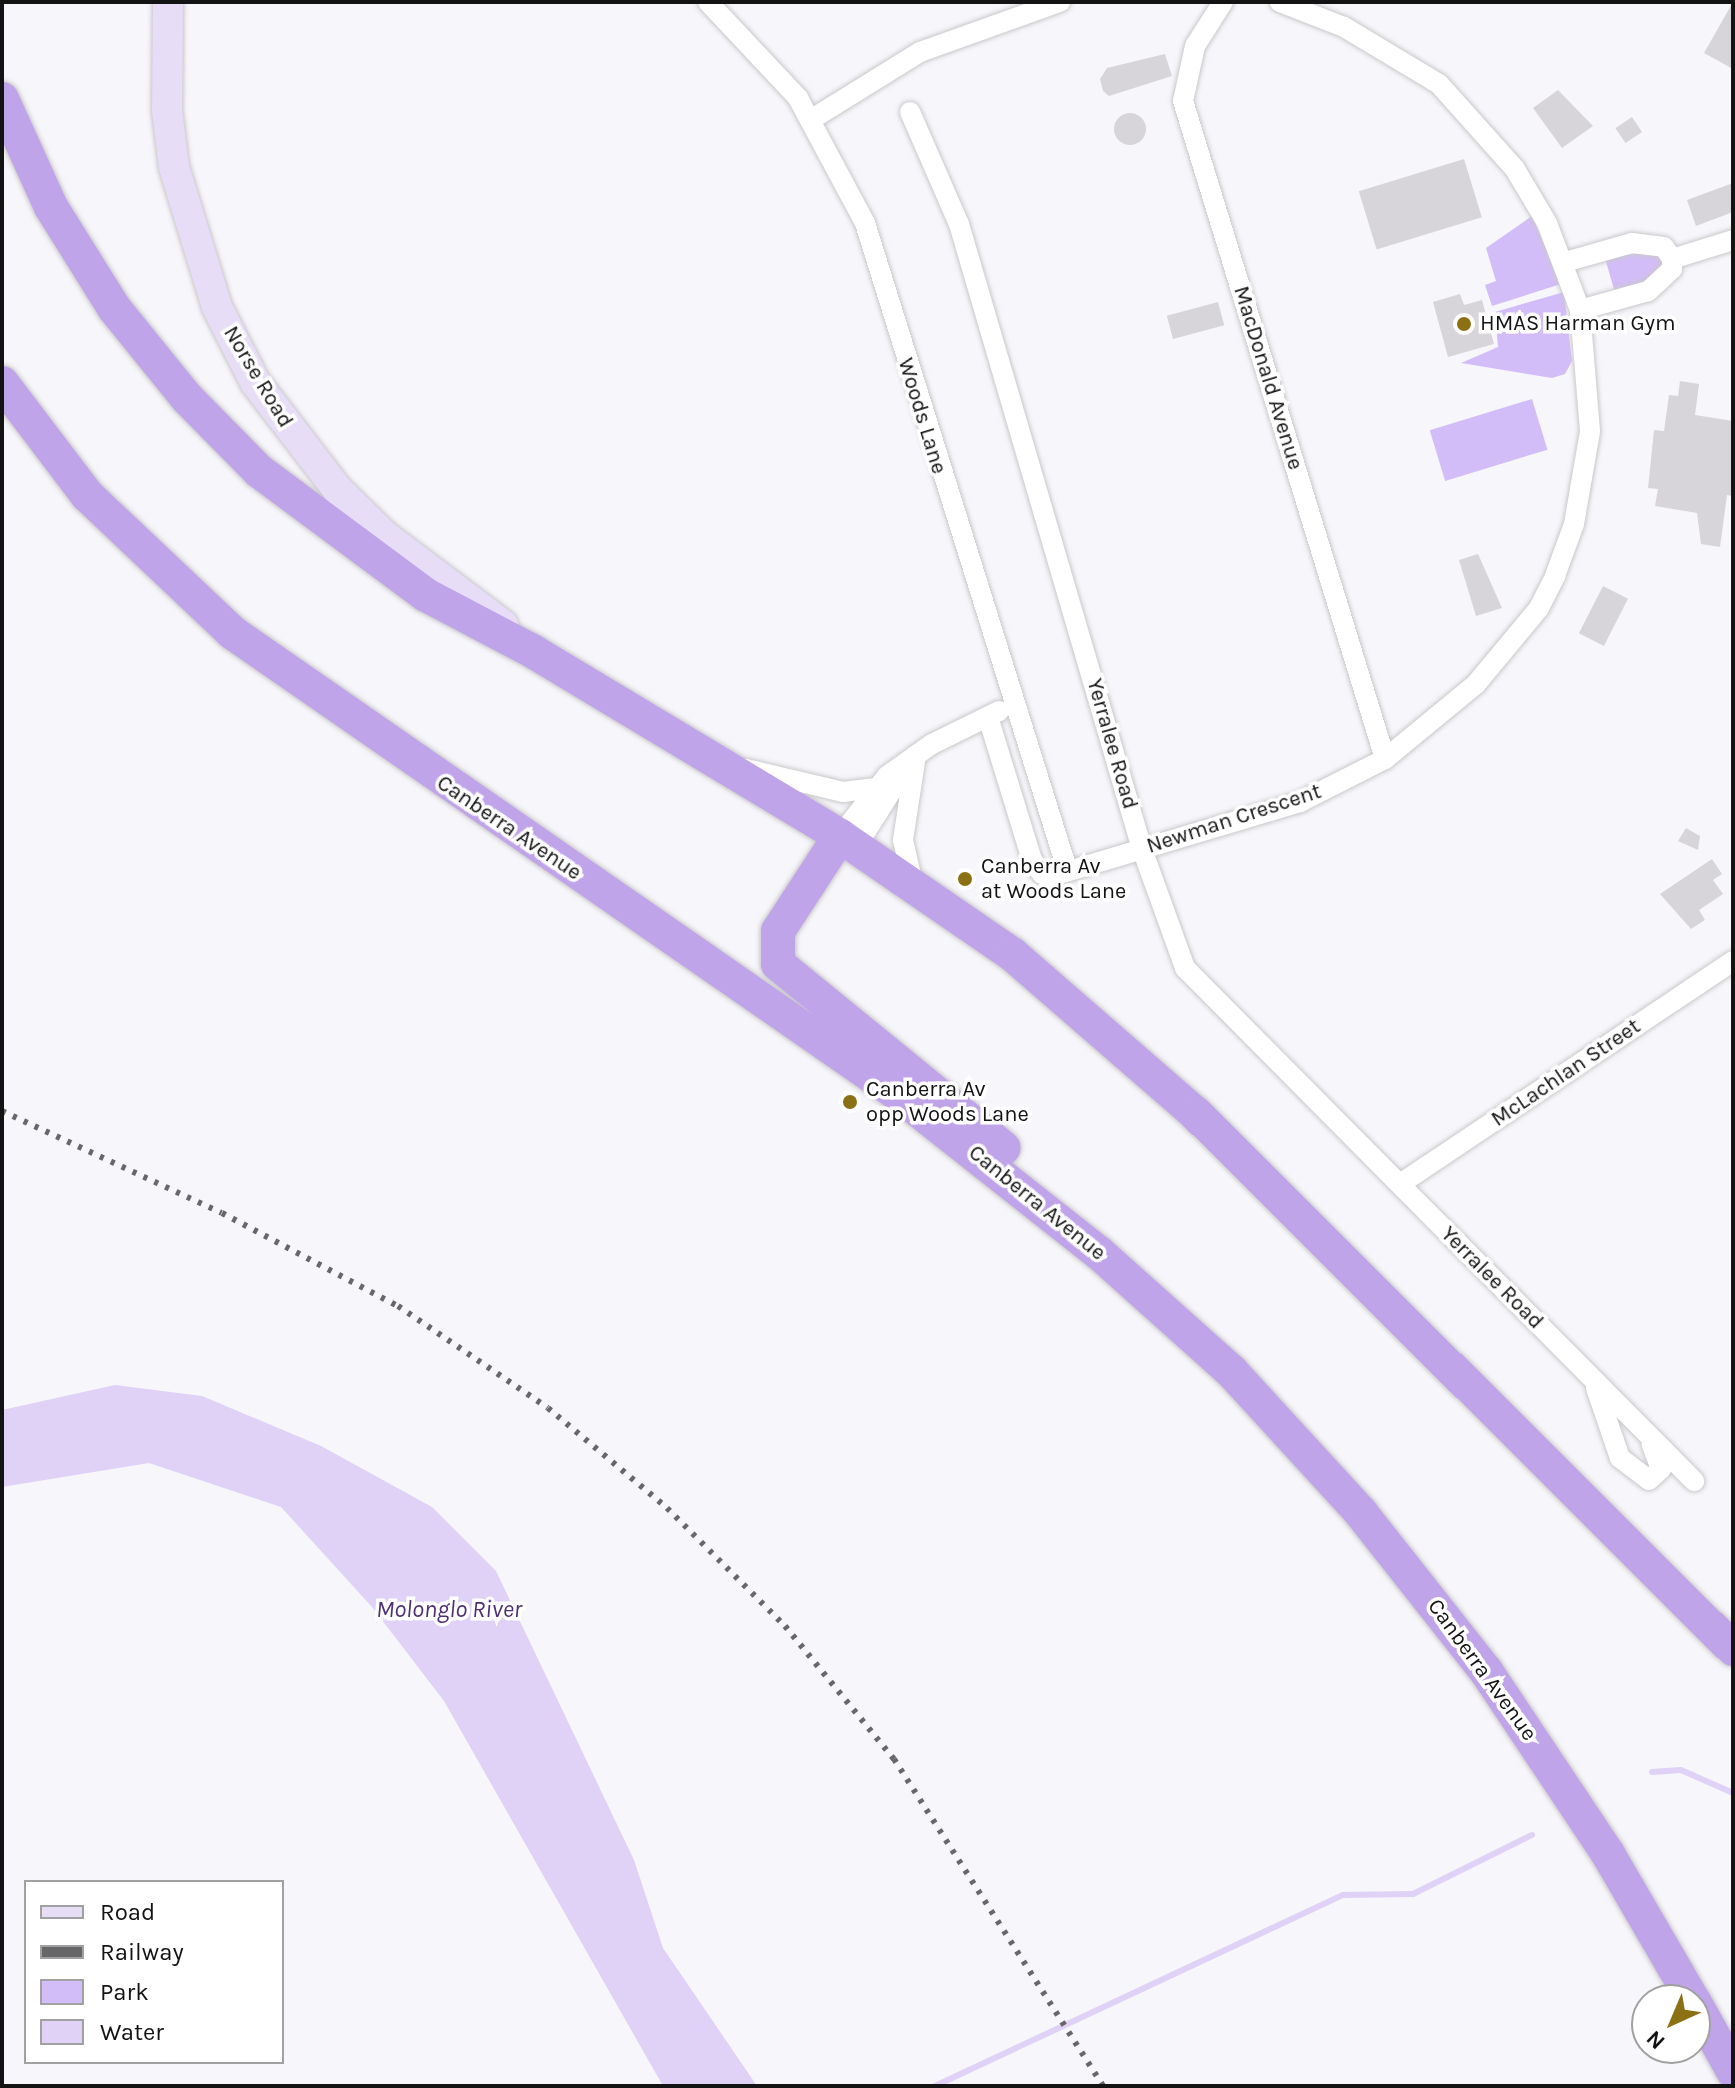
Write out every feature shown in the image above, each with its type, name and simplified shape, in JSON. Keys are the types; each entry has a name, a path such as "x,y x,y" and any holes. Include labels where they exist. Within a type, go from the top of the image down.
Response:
{"highway":[{"path":"2,99 59,220 114,308 187,398 259,471 331,529 426,595 534,652 848,842 1012,954 1196,1114 1733,1649"},
{"name":"Canberra Avenue","path":"2,383 87,495 187,596 380,740 720,973 1009,1179 1232,1372 1361,1513 1486,1671 1608,1854 1684,1984"},
{"path":"720,973 775,957 848,842"},
{"path":"775,957 792,980 1071,1206 1232,1372"},
{"name":"Canberra Avenue","path":"1711,2032 1733,2071"}],"main road":[{"name":"Norse Road","path":"168,2 167,110 174,167 217,307 255,382 338,490 375,527 534,652"}],"street":[{"name":"Woods Lane","path":"708,2 759,51 812,119 848,184 876,255 1067,869"},
{"path":"812,119 920,52 1060,2"},
{"name":"MacDonald Avenue","path":"1223,2 1195,46 1183,101 1385,759"},
{"name":"Newman Crescent","path":"988,717 1034,865 1048,876 1300,802 1385,759 1476,684 1531,618 1555,576 1574,524 1590,431 1580,310 1565,262 1515,169 1439,84 1344,27 1280,2"},
{"name":"Yerralee Road","path":"910,112 959,224 1142,849 1185,968 1694,1481"},
{"path":"1672,259 1733,240"},
{"path":"1565,262 1632,243 1664,247 1672,259 1672,269 1648,291 1580,310"},
{"path":"848,842 874,788 913,758 1014,705"},
{"path":"848,842 913,758"},
{"path":"913,758 903,840 913,884"},
{"path":"718,763 843,792 874,788"},
{"name":"McLachlan Street","path":"1400,1184 1733,961"},
{"name":"Yerralee Road","path":"1588,1375 1620,1458 1649,1480 1661,1469 1647,1434"}],"green space":[{"path":"1532,216 1561,284 1492,306 1485,285 1496,281 1486,248"},
{"path":"1657,251 1663,264 1657,277 1615,293 1605,258"},
{"path":"1564,292 1572,361 1565,374 1552,378 1461,363 1498,347 1495,312"},
{"path":"1532,399 1547,450 1445,481 1430,430"}],"water":[{"name":"Molonglo River","path":"115,1385 202,1396 321,1446 432,1507 496,1571 634,1860 663,1948 757,2086 663,2086 444,1701 372,1607 281,1507 149,1463 2,1487 2,1410"}],"building":[{"path":"1733,2 1733,69 1704,53"},
{"path":"1165,54 1172,76 1109,96 1103,91 1100,79 1107,68"},
{"path":"1558,90 1593,126 1562,148 1533,108"},
{"path":"1130,113 1141,118 1146,129 1141,140 1130,145 1119,140 1114,129 1119,118"},
{"path":"1632,117 1642,132 1625,143 1615,128"},
{"path":"1464,159 1482,217 1377,249 1359,191"},
{"path":"1733,183 1733,212 1696,226 1687,200"},
{"name":"HMAS Harman Gym","path":"1460,294 1464,305 1482,300 1494,344 1448,357 1433,302"},
{"path":"1218,302 1224,325 1173,339 1167,316"},
{"path":"1680,381 1699,384 1695,415 1733,421 1733,496 1727,495 1720,547 1701,544 1697,513 1655,506 1658,489 1648,488 1654,430 1664,431 1669,395 1678,396"},
{"path":"1478,554 1502,608 1476,616 1459,560"},
{"path":"1603,586 1628,599 1604,646 1579,633"},
{"path":"1686,828 1700,836 1698,850 1678,841"},
{"path":"1712,859 1722,874 1713,880 1723,894 1699,910 1705,920 1691,929 1660,894"}],"waterway":[{"path":"1652,1772 1681,1770 1733,1793"},
{"path":"935,2086 1343,1895 1413,1894 1532,1835"}],"railway":[{"path":"2,1111 222,1213 398,1306 548,1408 667,1508 785,1626 894,1759 1103,2086"}],"place":[{"name":"HMAS Harman Gym","path":"1464,324"},
{"name":"Canberra Av at Woods Lane","path":"965,879"},
{"name":"Canberra Av opp Woods Lane","path":"850,1102"}]}
